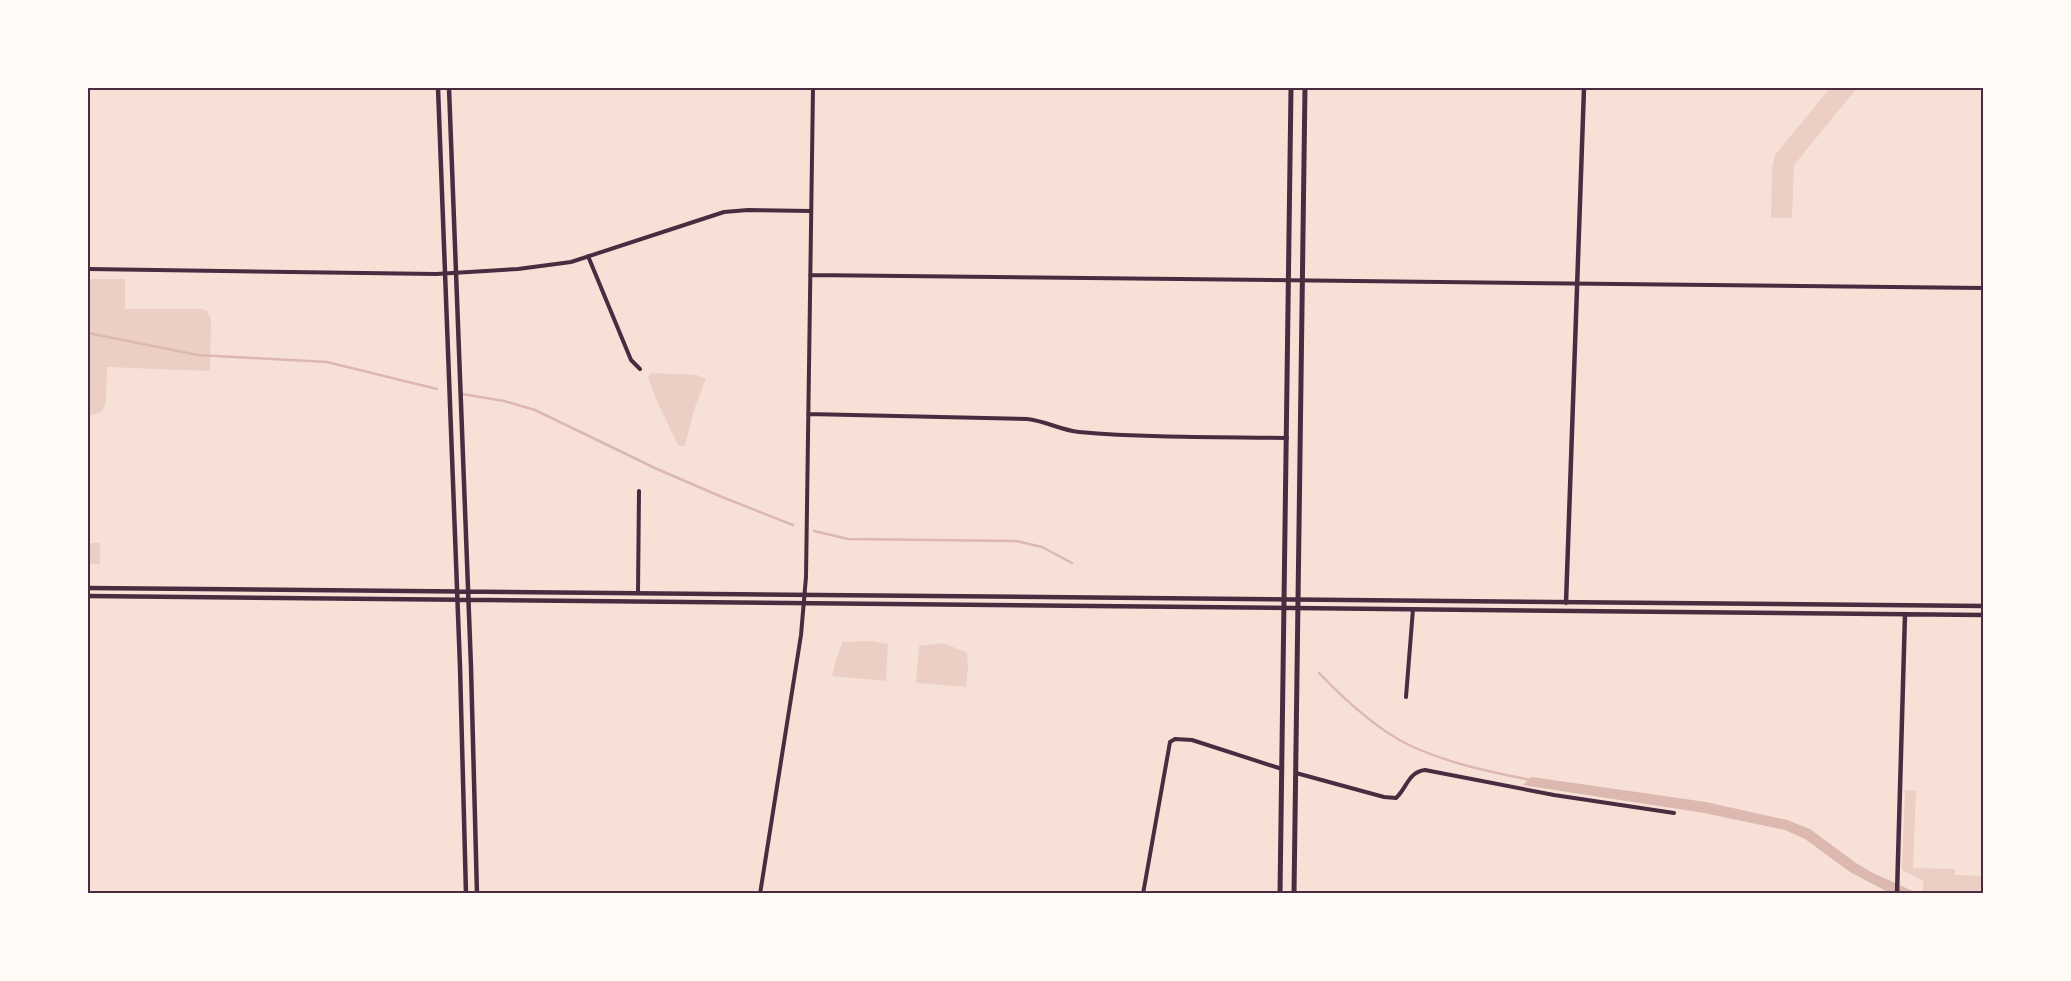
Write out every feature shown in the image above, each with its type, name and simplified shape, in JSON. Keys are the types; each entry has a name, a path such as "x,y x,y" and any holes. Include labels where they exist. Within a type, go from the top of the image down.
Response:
{"main road":[{"path":"1280,894 1291,88"},
{"path":"1294,894 1305,88"}],"street":[{"path":"438,88 466,894"},
{"path":"449,88 477,894"},
{"path":"760,894 801,635 805,594 813,88"},
{"path":"1566,610 1584,88"},
{"path":"88,269 444,273 548,266 588,256 724,212 748,210 811,211"},
{"path":"588,256 631,360 640,369"},
{"path":"810,275 1984,288"},
{"path":"808,414 1027,419 1043,421 1056,428 1078,432 1139,436 1287,438"},
{"path":"638,593 639,491"},
{"path":"88,588 1984,606"},
{"path":"88,596 1984,615"},
{"path":"1406,698 1413,608"},
{"path":"1897,894 1906,614"},
{"path":"1143,894 1170,742 1175,739 1192,740 1282,769"},
{"path":"1296,773 1384,797 1396,798 1402,793 1411,776 1417,771 1425,770 1554,795 1674,813"}],"shaded area":[{"path":"1830,88 1857,88 1794,165 1792,218 1771,218 1772,168 1775,155"},
{"path":"88,279 125,279 125,309 203,309 207,311 211,319 210,371 107,367 106,403 101,412 88,416"},
{"path":"651,373 697,375 706,379 694,410 685,446 678,445 656,399 648,377"},
{"path":"88,543 100,543 100,564 88,564"},
{"path":"870,641 888,644 886,681 832,676 843,642"},
{"path":"944,643 967,653 966,687 916,683 919,646"},
{"path":"1532,777 1706,802 1787,820 1810,829 1871,872 1917,893 1891,893 1886,891 1850,872 1805,839 1785,830 1704,813 1523,785"},
{"path":"1905,790 1916,791 1913,868 1955,869 1955,875 1983,876 1983,893 1930,893 1922,890 1924,881 1902,870"}],"waterway":[{"path":"88,333 198,355 327,362 437,389"},
{"path":"462,394 504,401 535,410 657,469 793,525"},
{"path":"814,531 848,539 1016,541 1042,547 1072,563"},
{"path":"1319,673 1373,722 1409,745 1453,762 1531,780"}]}
